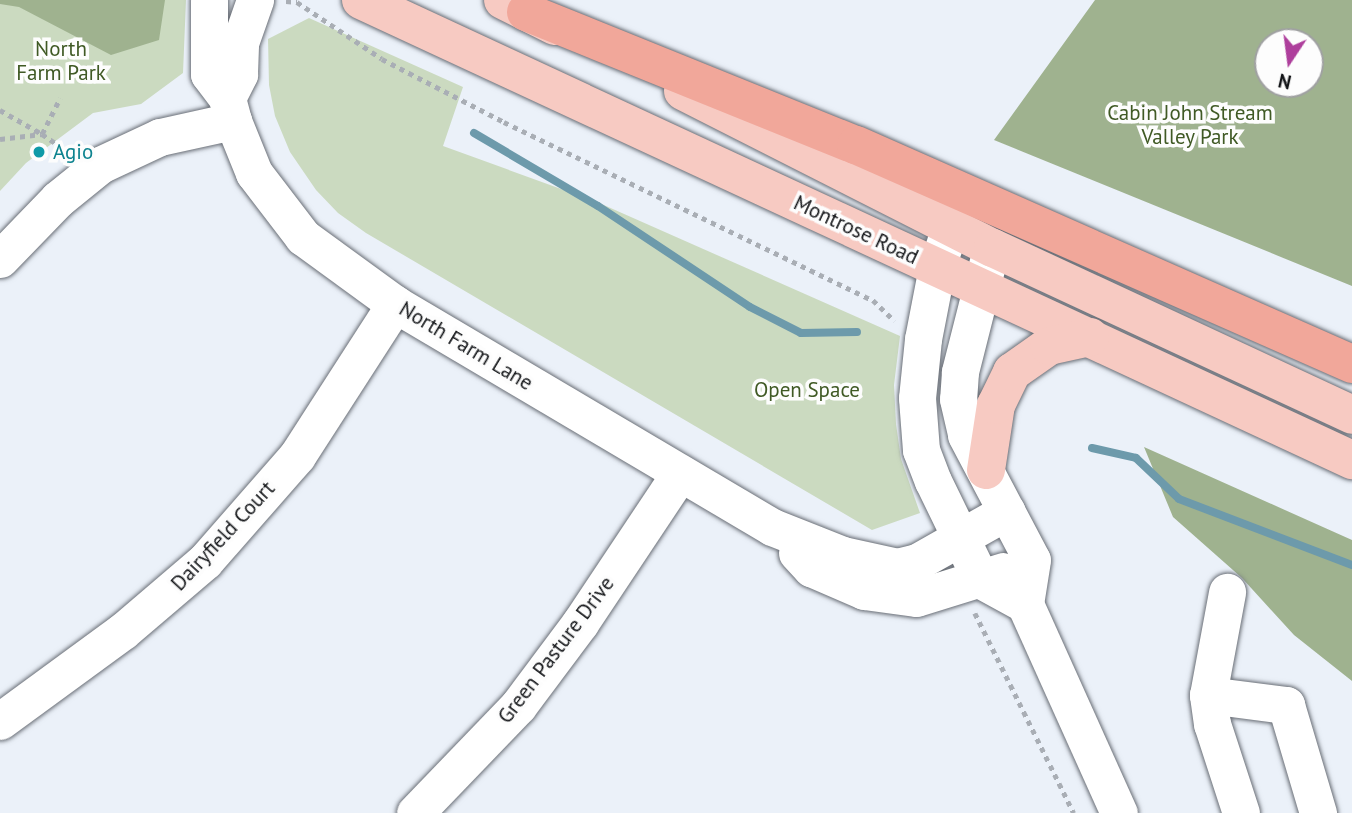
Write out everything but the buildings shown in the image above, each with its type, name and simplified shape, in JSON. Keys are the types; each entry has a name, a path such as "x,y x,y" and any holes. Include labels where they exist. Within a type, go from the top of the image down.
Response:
{"highway":[{"path":"514,6 856,145 1352,364"}],"main road":[{"name":"Montrose Road","path":"361,0 1352,460"},
{"name":"Montrose Road","path":"514,6 992,248 1352,415"},
{"path":"986,470 996,405 1012,372 1049,346 1090,337"}],"street":[{"name":"North Farm Lane","path":"209,0 209,74 230,109 254,173 303,237 395,304 772,527 843,555 897,567 917,562 1007,511"},
{"path":"0,259 58,199 100,165 230,109 239,74 240,43 269,1"},
{"path":"950,227 937,267 923,339 917,398 921,450 981,580 1025,604"},
{"path":"992,248 979,286 960,372 958,399 967,435 1032,561 1025,604 1119,813"},
{"name":"Dairyfield Court","path":"0,720 122,631 205,561 297,456 395,304"},
{"name":"Green Pasture Drive","path":"415,813 518,706 580,623 680,473"},
{"name":"North Farm Lane","path":"772,527 811,568 864,591 916,598 981,580 1032,561"},
{"path":"1227,592 1208,695 1212,723 1241,813"},
{"path":"1208,695 1286,705 1318,813"}],"path":[{"path":"269,1 297,2 382,59 504,122 873,300 899,325"},
{"path":"42,134 60,98"},
{"path":"0,110 66,150"},
{"path":"0,139 42,134"}],"green space":[{"name":"North Farm Park","path":"0,0 186,0 183,73 141,104 93,113 26,163 0,191"},
{"path":"0,0 165,0 159,40 111,55 19,7 0,4"},
{"name":"Cabin John Stream Valley Park","path":"1095,0 1352,0 1352,286 994,140"},
{"name":"Open Space","path":"309,18 463,87 443,146 597,202 900,336 894,385 896,424 901,459 920,513 872,530 366,233 338,213 316,190 290,152 275,116 269,85 268,39"},
{"path":"1144,447 1352,540 1352,681 1294,635 1242,578 1173,517"}],"waterway":[{"path":"474,133 598,206 750,307 801,333 857,332"},
{"path":"1092,448 1136,458 1179,499 1352,565"}],"place":[{"name":"Agio","path":"39,152"}]}
